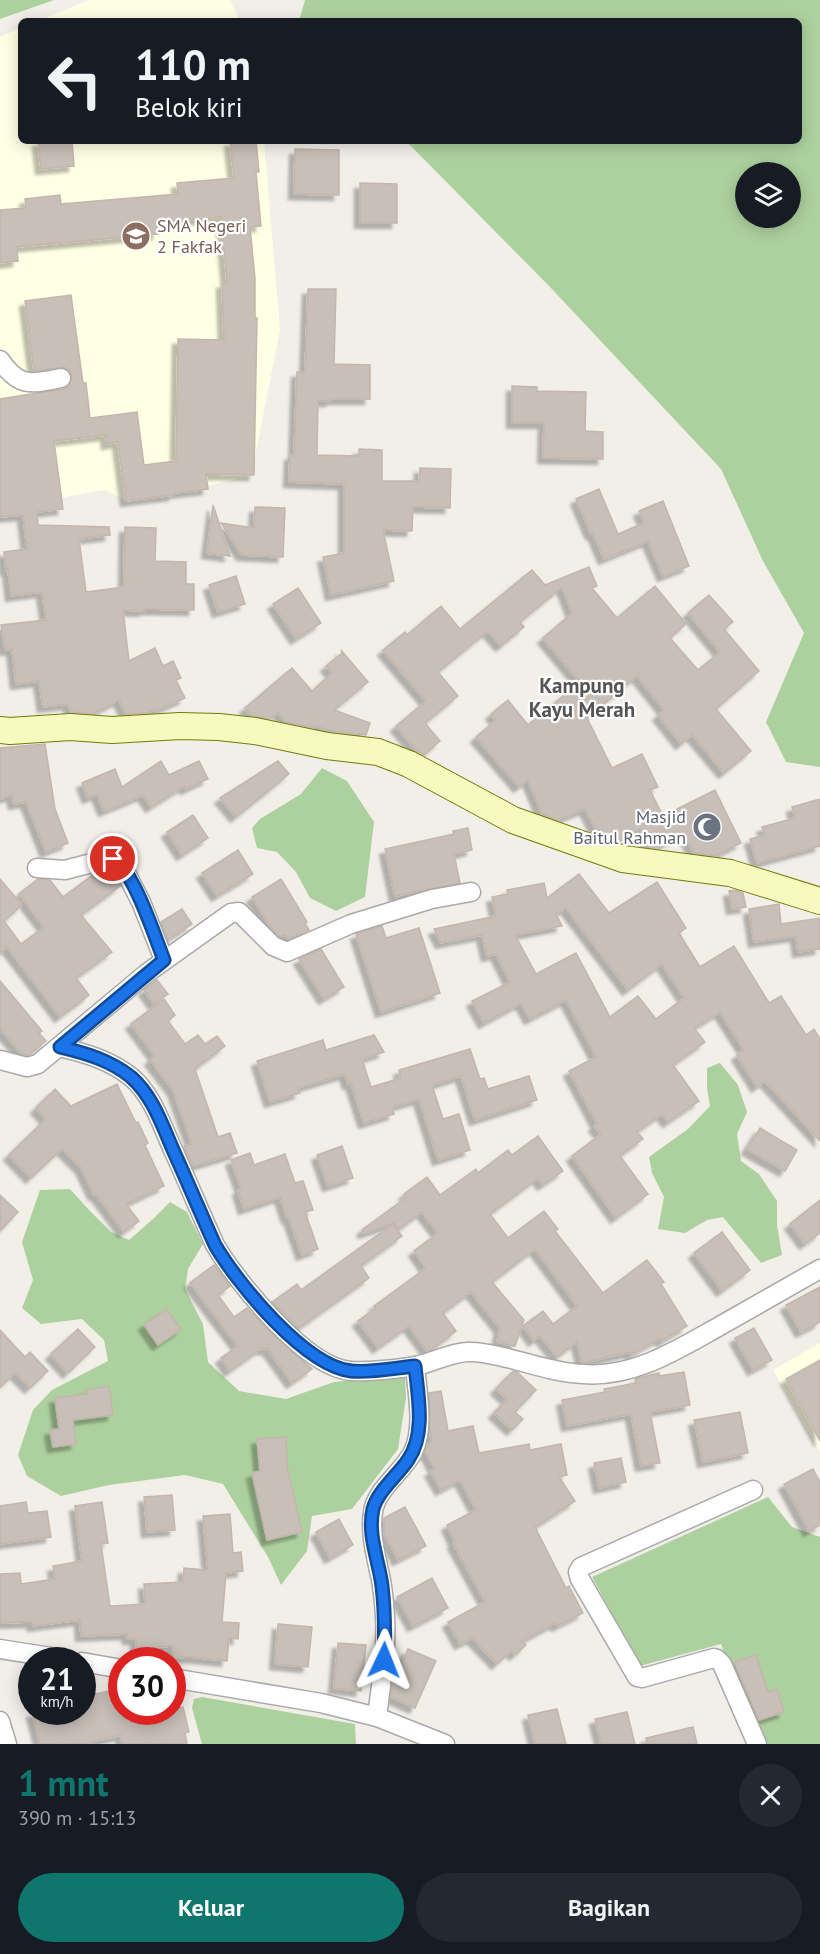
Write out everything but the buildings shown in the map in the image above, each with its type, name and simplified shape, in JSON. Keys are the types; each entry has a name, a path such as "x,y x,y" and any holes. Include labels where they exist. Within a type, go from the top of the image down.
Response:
{"main road":[{"path":"0,729 10,731 70,728 112,730 180,726 219,727 255,731 327,746 378,753 409,764 513,820 623,859 730,873 820,901"}],"street":[{"path":"0,360 16,378 24,381 33,383 61,378"},
{"path":"37,868 64,870 107,859 117,861 123,867 141,902 164,960"},
{"path":"0,1060 14,1065 33,1067 164,960 235,911 246,918 273,946 287,951 351,924 432,899 471,892"},
{"path":"60,1047 84,1052 104,1060 131,1077 145,1093 157,1114 215,1245 224,1259 252,1295 301,1346 323,1361 339,1368 352,1371 415,1366 465,1352 480,1352 565,1372 606,1374 632,1370 669,1354 820,1269"},
{"path":"377,1717 384,1660 385,1619 382,1585 372,1530 373,1510 377,1499 407,1461 416,1443 419,1416 415,1366"},
{"path":"753,1490 581,1567 578,1572 637,1677 642,1678 717,1659 722,1664 758,1744"},
{"path":"0,1650 18,1653"},
{"path":"186,1680 321,1703 377,1717 445,1744"},
{"path":"0,1721 7,1744"}],"shaded area":[{"path":"89,0 230,0 239,18 45,18"},
{"name":"SMA Negeri 2 Fakfak","path":"18,29 18,144 264,144 280,330 254,462 248,477 129,502 105,490 12,506 0,433 0,37"},
{"path":"820,1343 820,1452 773,1370"}],"green space":[{"path":"0,0 54,0 0,19"},
{"path":"305,0 820,0 820,767 786,762 766,722 804,633 763,561 721,469 550,287 409,144 802,144 802,18 300,18"},
{"path":"322,768 347,781 374,822 365,897 336,911 310,898 296,872 277,852 257,848 252,828 260,819 301,794"},
{"path":"720,1063 738,1085 747,1112 737,1134 741,1161 759,1174 777,1201 777,1225 782,1255 761,1263 723,1217 707,1220 685,1233 658,1229 664,1197 652,1173 649,1157 688,1129 710,1106 707,1068"},
{"path":"70,1189 111,1232 129,1240 170,1202 187,1212 203,1244 188,1269 185,1289 203,1324 208,1362 239,1391 286,1399 334,1382 405,1375 406,1398 398,1449 352,1509 312,1516 307,1551 281,1585 268,1557 223,1484 185,1475 109,1485 61,1496 27,1476 18,1455 33,1410 52,1390 108,1361 104,1340 82,1319 41,1324 22,1308 33,1280 22,1242 40,1190"},
{"path":"768,1497 792,1527 820,1537 820,1744 768,1744 754,1727 721,1644 640,1666 592,1577"},
{"path":"202,1697 355,1724 356,1744 202,1744 192,1708 194,1699"}],"place":[{"name":"SMA Negeri 2 Fakfak","path":"136,236"},
{"name":"Masjid Baitul Rahman","path":"707,827"}],"district":[{"name":"Kampung Kayu Merah","path":"582,698"}],"route":[{"path":"113,859 123,867 128,876 164,960 60,1047 84,1052 104,1060 131,1077 145,1093 157,1114 215,1245 252,1295 301,1346 323,1361 352,1371 415,1366 419,1416 416,1443 407,1461 377,1499 373,1510 372,1530 382,1585 385,1619 384,1660"}]}
